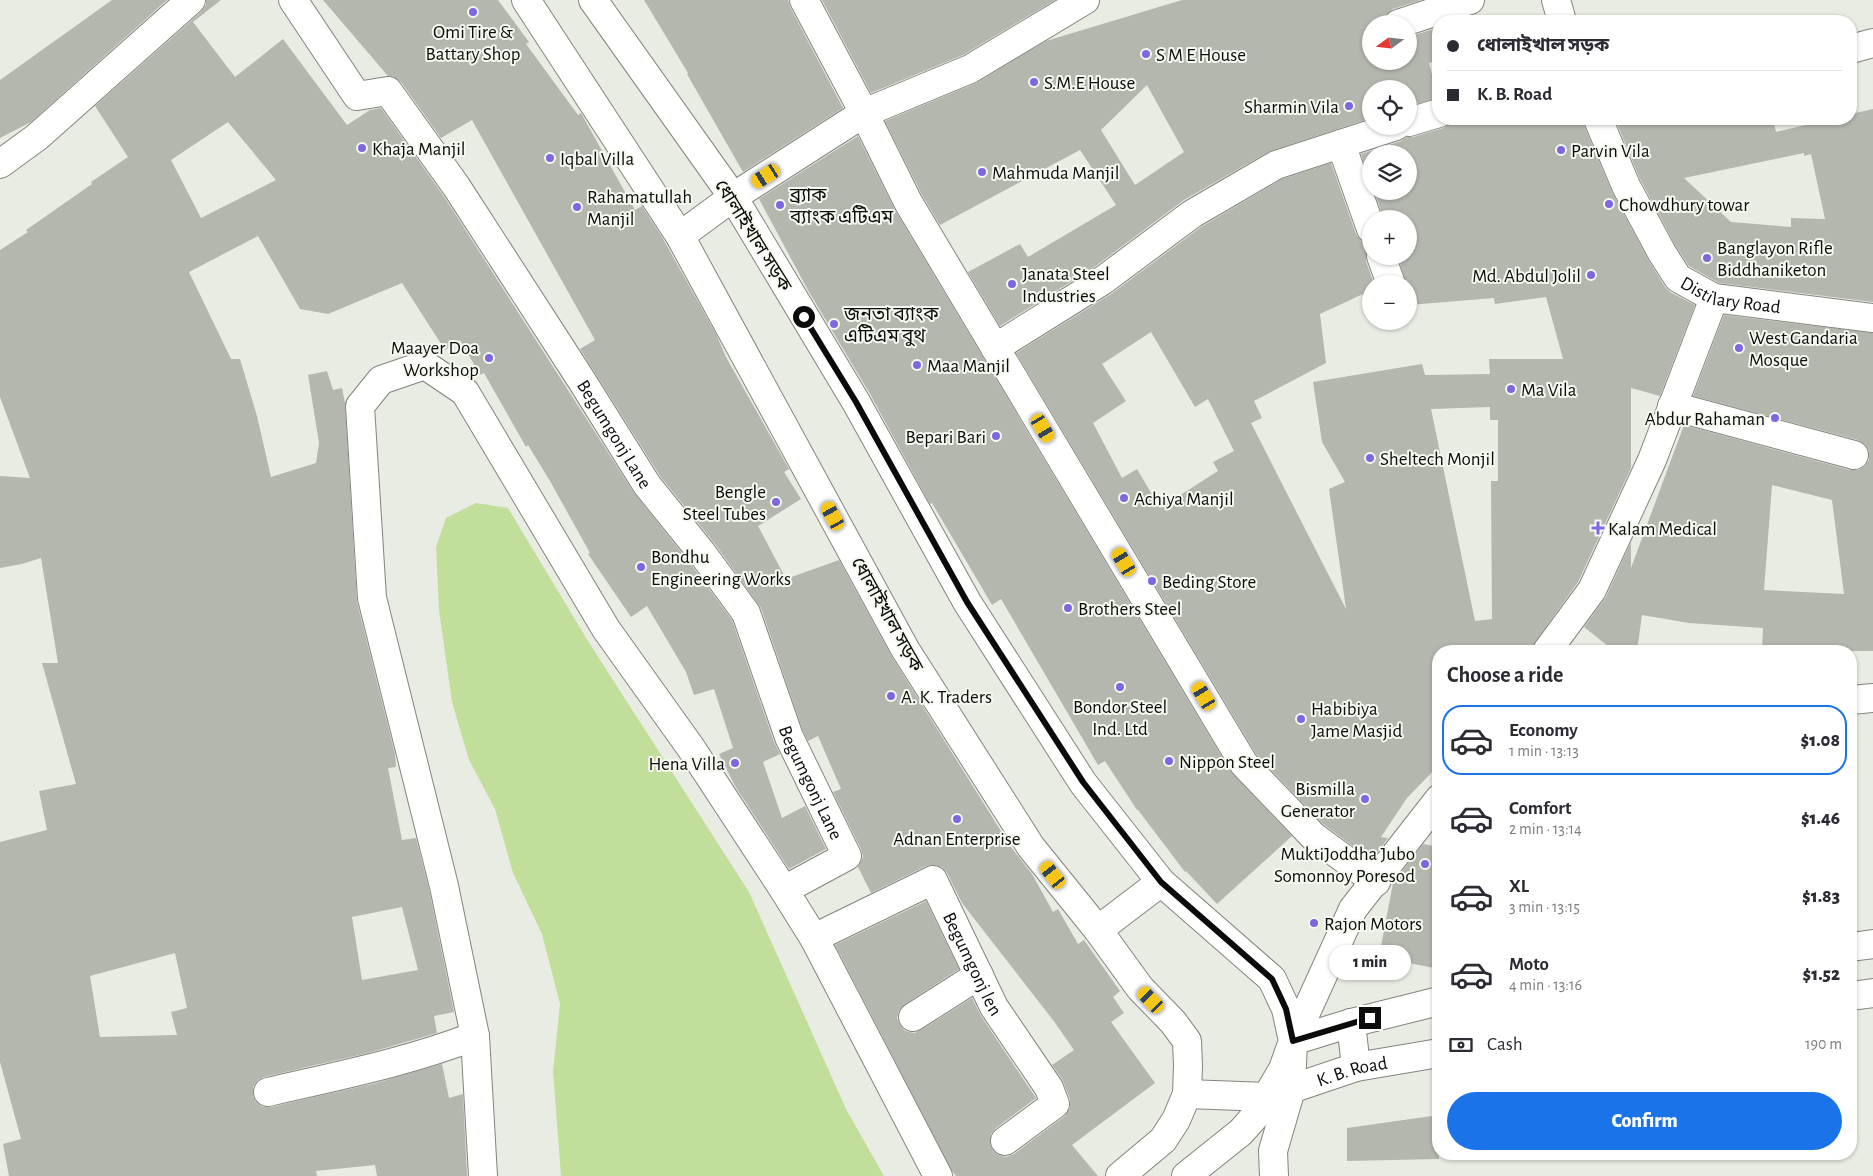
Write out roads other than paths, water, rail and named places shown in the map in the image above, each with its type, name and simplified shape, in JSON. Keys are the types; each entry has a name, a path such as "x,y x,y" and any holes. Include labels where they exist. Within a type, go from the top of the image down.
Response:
{"street":[{"path":"0,164 37,137 191,0"},
{"name":"Begumgonj Lane","path":"293,0 358,96 388,91 456,186 647,485 702,553 746,613 789,737 847,856 784,890"},
{"name":"ধোলাইখাল সড়ক","path":"526,0 680,236 905,649 1031,847 1098,930 1140,988 1173,1022 1187,1041 1187,1094 1176,1120 1162,1140 1120,1176"},
{"name":"ধোলাইখাল সড়ক","path":"593,0 733,198 856,402 967,602 1083,782 1161,882 1272,979 1286,1009 1293,1041"},
{"path":"804,0 864,113 908,202 1244,764 1313,836 1376,882"},
{"path":"680,236 733,198 864,113 970,69 1085,0"},
{"path":"1418,17 1470,0"},
{"path":"1556,0 1560,15"},
{"path":"1857,47 1873,43"},
{"path":"1417,120 1432,115"},
{"name":"Distilary Road","path":"1601,125 1626,186 1662,253 1678,278 1714,298 1873,318"},
{"path":"995,348 1102,281 1192,214 1276,165 1368,135"},
{"path":"1341,144 1364,210"},
{"path":"1551,645 1592,590 1652,460 1714,298"},
{"path":"483,1176 474,1036 444,886 372,598 360,406 381,380 425,365 465,392 606,629 691,748 784,890 814,938 938,1176"},
{"path":"1672,406 1854,455"},
{"path":"1857,699 1873,698"},
{"path":"1274,1176 1273,1151 1282,1069 1293,1041 1353,909 1432,808"},
{"name":"Begumgonj len","path":"814,938 933,880 994,1007 1049,1088 1055,1104 1005,1141"},
{"path":"1098,930 1161,882"},
{"path":"1857,946 1873,944"},
{"path":"913,1017 979,975"},
{"path":"1857,995 1873,993"},
{"path":"1293,1041 1351,1023 1432,1003"},
{"path":"1351,1023 1356,1067"},
{"path":"268,1092 400,1060 447,1047 474,1036"},
{"name":"K. B. Road","path":"1279,1093 1356,1067 1432,1054"},
{"path":"1187,1094 1279,1093"},
{"path":"1186,1176 1241,1132 1279,1093"}],"place":[{"name":"Omi Tire & Battary Shop","path":"473,12"},
{"name":"S M E House","path":"1146,54"},
{"name":"S.M.E House","path":"1034,82"},
{"name":"Sharmin Vila","path":"1349,106"},
{"name":"Khaja Manjil","path":"362,148"},
{"name":"Parvin Vila","path":"1561,150"},
{"name":"Iqbal Villa","path":"550,158"},
{"name":"Mahmuda Manjil","path":"982,172"},
{"name":"Chowdhury towar","path":"1609,204"},
{"name":"ব্র্যাক ব্যাংক এটিএম","path":"780,205"},
{"name":"Rahamatullah Manjil","path":"577,207"},
{"name":"Banglayon Rifle Biddhaniketon","path":"1707,258"},
{"name":"Md. Abdul Jolil","path":"1591,275"},
{"name":"Janata Steel Industries","path":"1012,284"},
{"name":"জনতা ব্যাংক এটিএম বুথ","path":"834,324"},
{"name":"West Gandaria Mosque","path":"1739,348"},
{"name":"Maayer Doa Workshop","path":"489,358"},
{"name":"Maa Manjil","path":"917,365"},
{"name":"Ma Vila","path":"1511,389"},
{"name":"Abdur Rahaman","path":"1775,418"},
{"name":"Bepari Bari","path":"996,436"},
{"name":"Sheltech Monjil","path":"1370,458"},
{"name":"Achiya Manjil","path":"1124,498"},
{"name":"Bengle Steel Tubes","path":"776,502"},
{"name":"Kalam Medical","path":"1598,528"},
{"name":"Bondhu Engineering Works","path":"641,567"},
{"name":"Beding Store","path":"1152,581"},
{"name":"Brothers Steel","path":"1068,608"},
{"name":"Bondor Steel Ind. Ltd","path":"1120,687"},
{"name":"A. K. Traders","path":"891,696"},
{"name":"Habibiya Jame Masjid","path":"1301,719"},
{"name":"Nippon Steel","path":"1169,761"},
{"name":"Hena Villa","path":"735,763"},
{"name":"Bismilla Generator","path":"1365,799"},
{"name":"Adnan Enterprise","path":"957,819"},
{"name":"MuktiJoddha Jubo Somonnoy Poresod","path":"1425,864"},
{"name":"Rajon Motors","path":"1314,923"}]}
